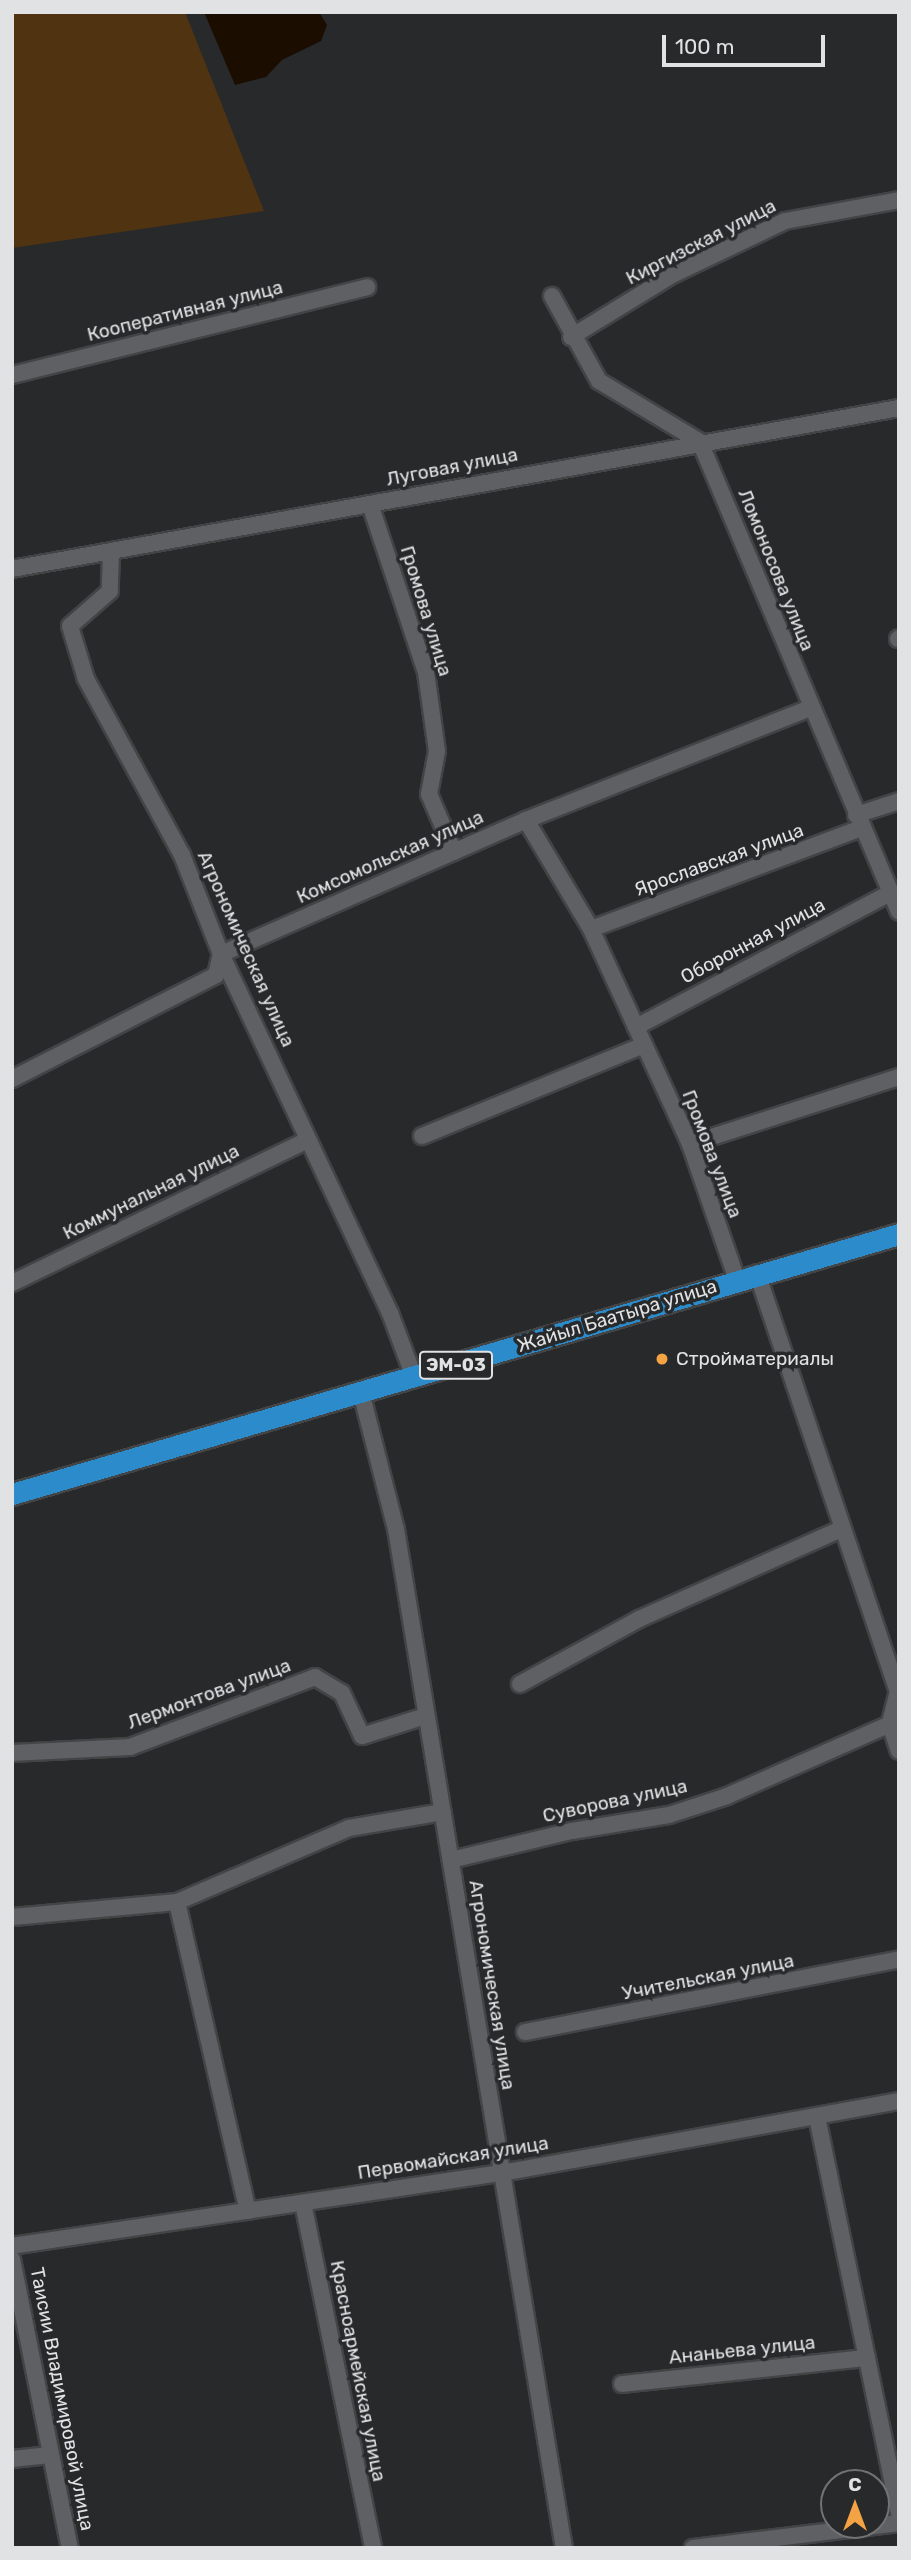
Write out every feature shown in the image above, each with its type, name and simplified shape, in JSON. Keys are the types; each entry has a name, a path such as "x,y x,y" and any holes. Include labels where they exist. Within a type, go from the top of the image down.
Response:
{"highway":[{"name":"Жайыл Баатыра улица","path":"12,1494 899,1234"}],"street":[{"name":"Киргизская улица","path":"571,337 674,274 785,221 899,200"},
{"name":"Кооперативная улица","path":"12,376 367,287"},
{"path":"552,296 571,337 599,381 701,442"},
{"name":"Луговая улица","path":"12,569 899,408"},
{"name":"Ломоносова улица","path":"701,442 858,822 899,912"},
{"name":"Громова улица","path":"370,504 425,672 437,751 429,794 454,852"},
{"name":"Агрономическая улица","path":"111,553 110,591 69,626 86,679 182,855 221,954 390,1313 414,1377"},
{"name":"Комсомольская улица","path":"221,954 526,820 810,708"},
{"path":"858,822 899,801"},
{"name":"Громова улица","path":"526,820 592,929 747,1277 898,1691 895,1722"},
{"name":"Ярославская улица","path":"592,929 858,822"},
{"name":"Оборонная улица","path":"636,1027 890,893"},
{"path":"12,1079 216,975 221,954"},
{"path":"422,1136 644,1045"},
{"path":"690,1144 899,1077"},
{"name":"Коммунальная улица","path":"12,1283 308,1140"},
{"name":"Агрономическая улица","path":"361,1392 396,1529 564,2548"},
{"path":"520,1684 639,1619 841,1529"},
{"name":"Лермонтова улица","path":"12,1753 130,1747 315,1677 342,1693 362,1736 426,1716"},
{"path":"895,1722 899,1751"},
{"name":"Суворова улица","path":"450,1860 572,1831 669,1815 727,1796 895,1722"},
{"path":"12,1917 177,1902 349,1828 443,1812"},
{"path":"177,1902 248,2211"},
{"name":"Учительская улица","path":"525,2032 899,1959"},
{"name":"Первомайская улица","path":"12,2246 502,2172 899,2101"},
{"path":"817,2117 899,2514"},
{"name":"Красноармейская улица","path":"303,2203 373,2548"},
{"name":"Таисии Владимировой улица","path":"12,2259 70,2548"},
{"name":"Ананьева улица","path":"622,2384 867,2358"},
{"path":"12,2459 50,2455"},
{"path":"693,2548 899,2523"}],"shaded area":[{"path":"12,12 185,12 264,211 12,248"},
{"path":"204,12 319,12 327,25 321,41 282,60 266,77 235,85"}],"place":[{"name":"Стройматериалы","path":"662,1359"}]}
